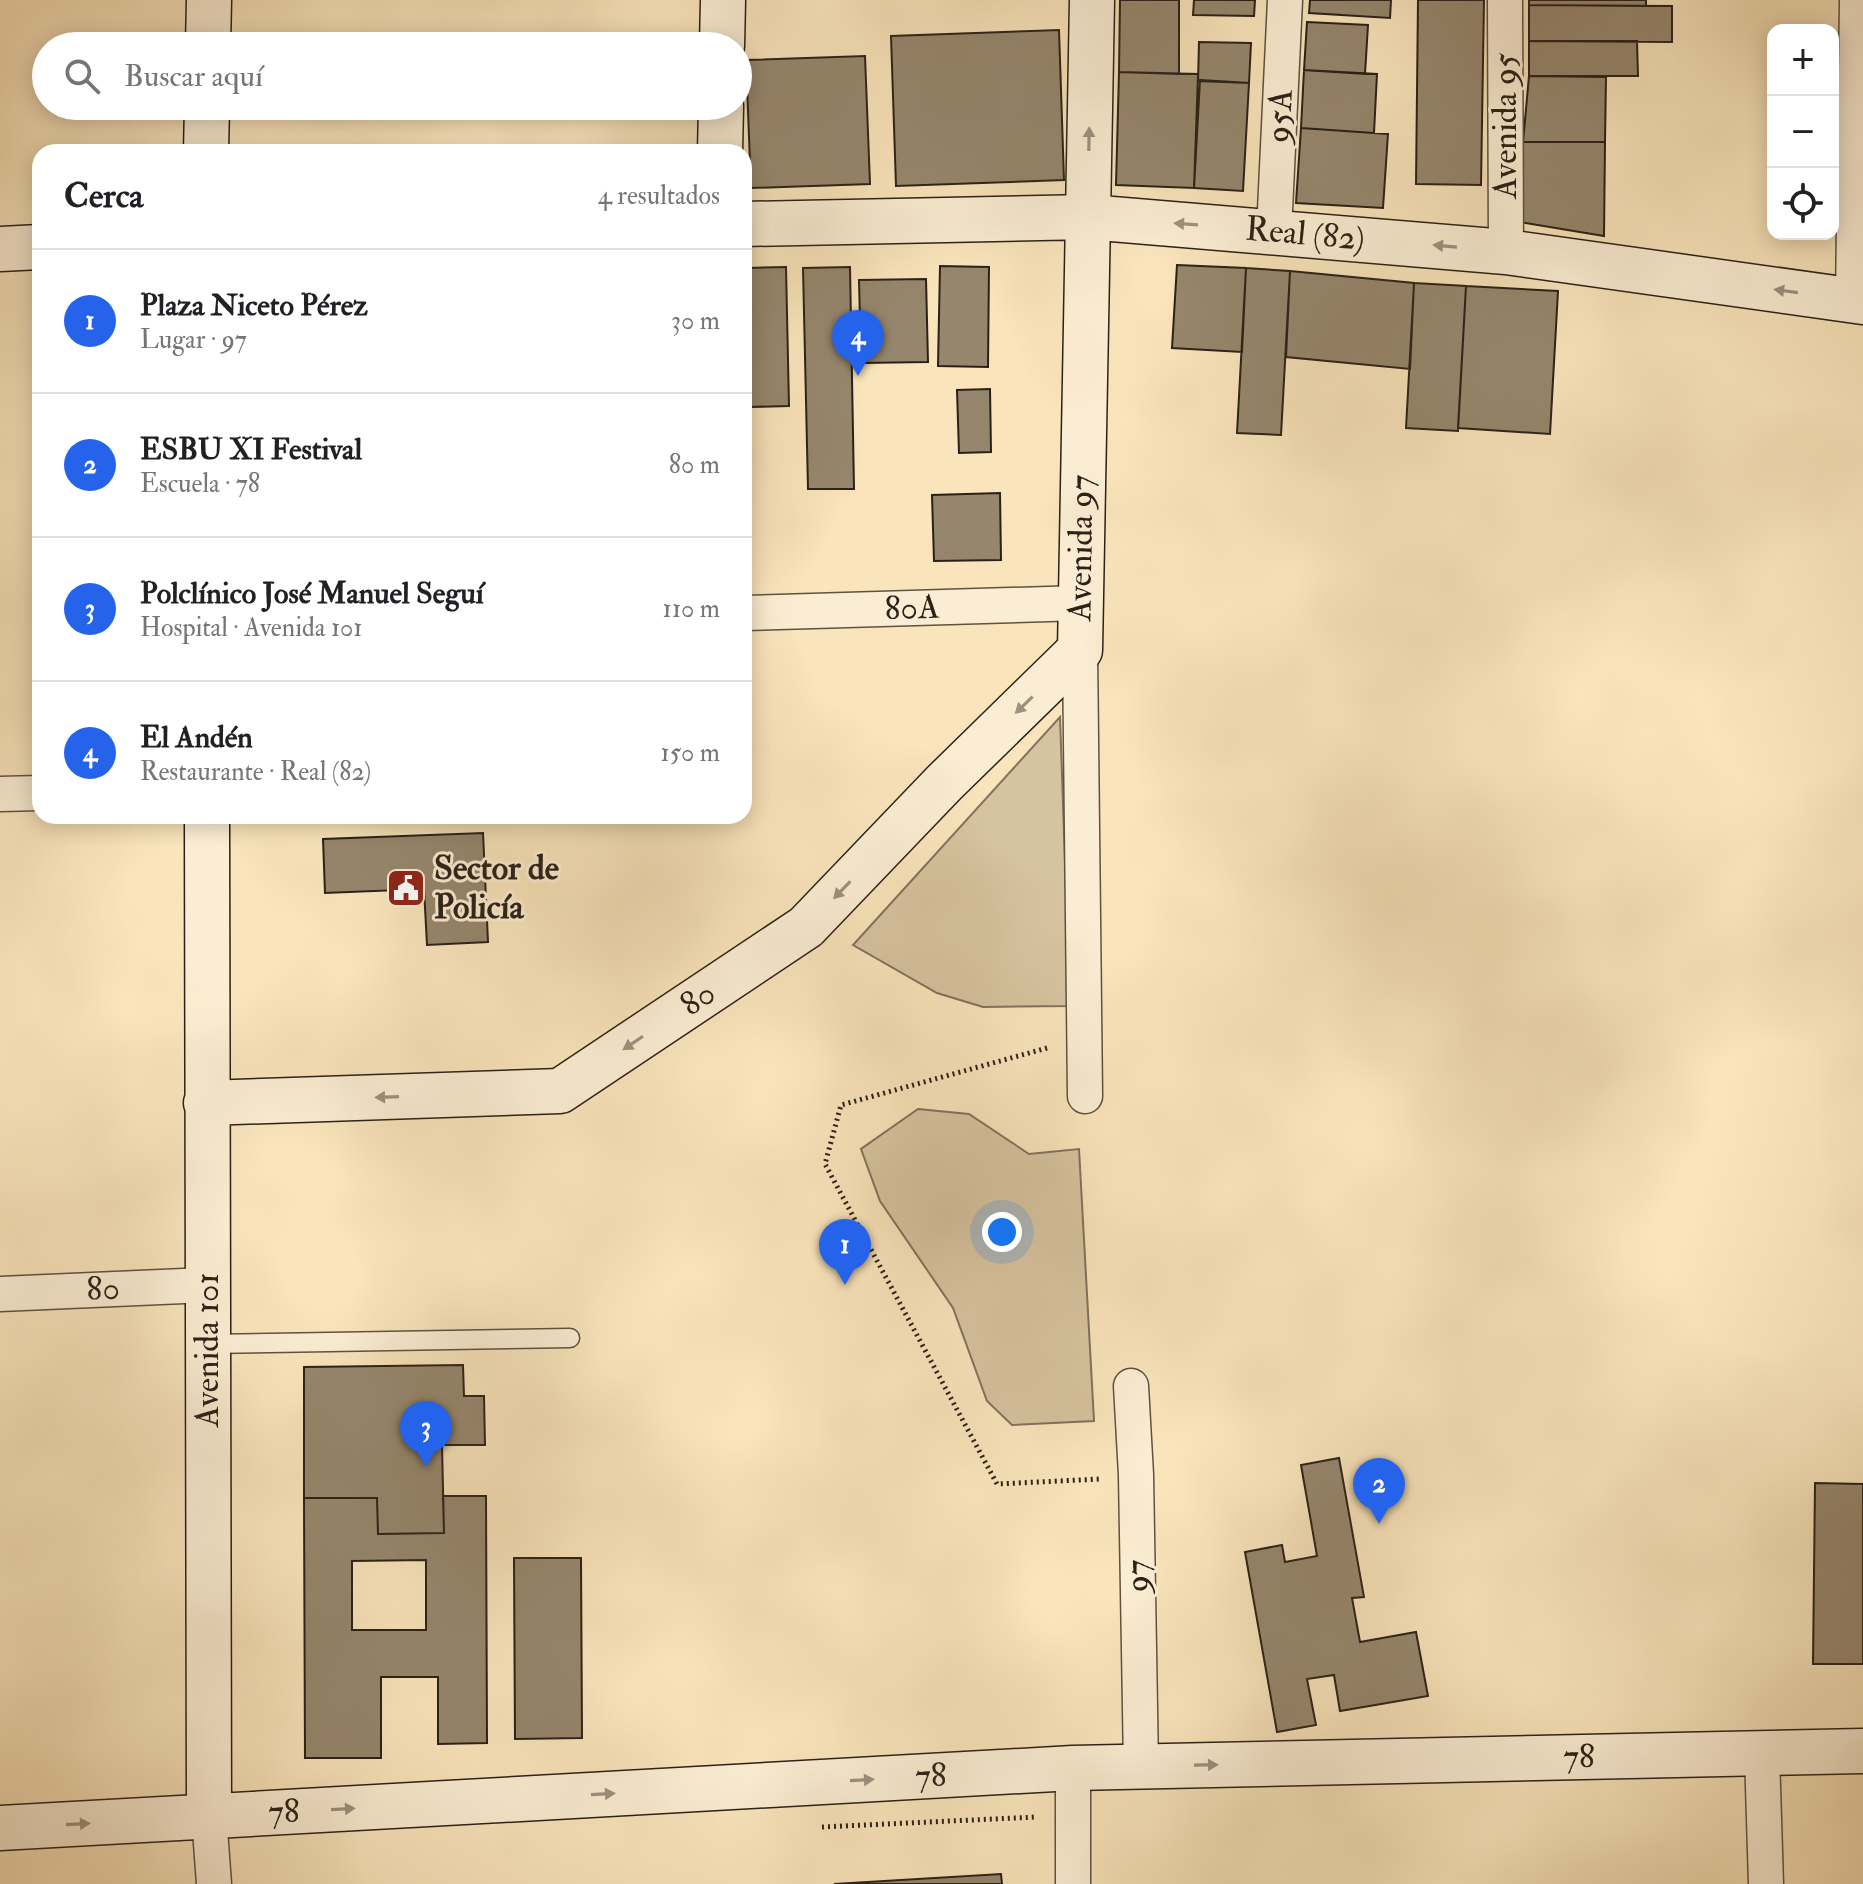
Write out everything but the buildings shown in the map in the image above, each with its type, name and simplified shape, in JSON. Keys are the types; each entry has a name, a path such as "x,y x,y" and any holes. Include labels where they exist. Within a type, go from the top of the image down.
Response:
{"main road":[{"path":"208,32 209,0"},
{"path":"722,32 723,0"},
{"name":"Avenida 97","path":"1080,650 1092,0"},
{"path":"206,144 207,120"},
{"path":"720,144 721,120"},
{"name":"Real (82)","path":"752,224 1088,217 1506,252 1858,301"},
{"path":"0,249 32,247"},
{"name":"80","path":"206,1103 560,1091 806,927 944,783 1080,650"},
{"name":"Avenida 101","path":"207,824 209,1816"},
{"name":"78","path":"0,1828 1073,1768 1863,1751"}],"street":[{"name":"95A","path":"1274,231 1285,0"},
{"name":"Avenida 95","path":"1505,0 1506,252"},
{"path":"1857,0 1858,301"},
{"name":"80A","path":"752,613 1081,603"},
{"name":"Avenida 97","path":"1080,650 1085,1096"},
{"path":"0,794 32,793"},
{"name":"80","path":"0,1294 207,1285"},
{"name":"97","path":"1131,1386 1136,1475 1141,1766"},
{"path":"1762,1754 1766,1884"},
{"path":"1073,1768 1073,1884"},
{"name":"Avenida 101","path":"209,1816 214,1884"}],"lane":[{"path":"207,1344 570,1338"}],"path":[{"path":"1083,1038 841,1105 825,1164 997,1484 1136,1475"}],"shaded area":[{"path":"1060,717 1070,1006 983,1007 937,993 853,945"},
{"path":"918,1109 969,1114 1029,1154 1079,1149 1094,1421 1012,1425 987,1401 953,1308 880,1201 861,1149"}],"place":[{"name":"El Andén","path":"858,376"},
{"name":"Sector de Policía","path":"406,888"},
{"name":"Plaza Niceto Pérez","path":"845,1285"},
{"name":"Polclínico José Manuel Seguí","path":"426,1467"},
{"name":"ESBU XI Festival","path":"1379,1524"}]}
